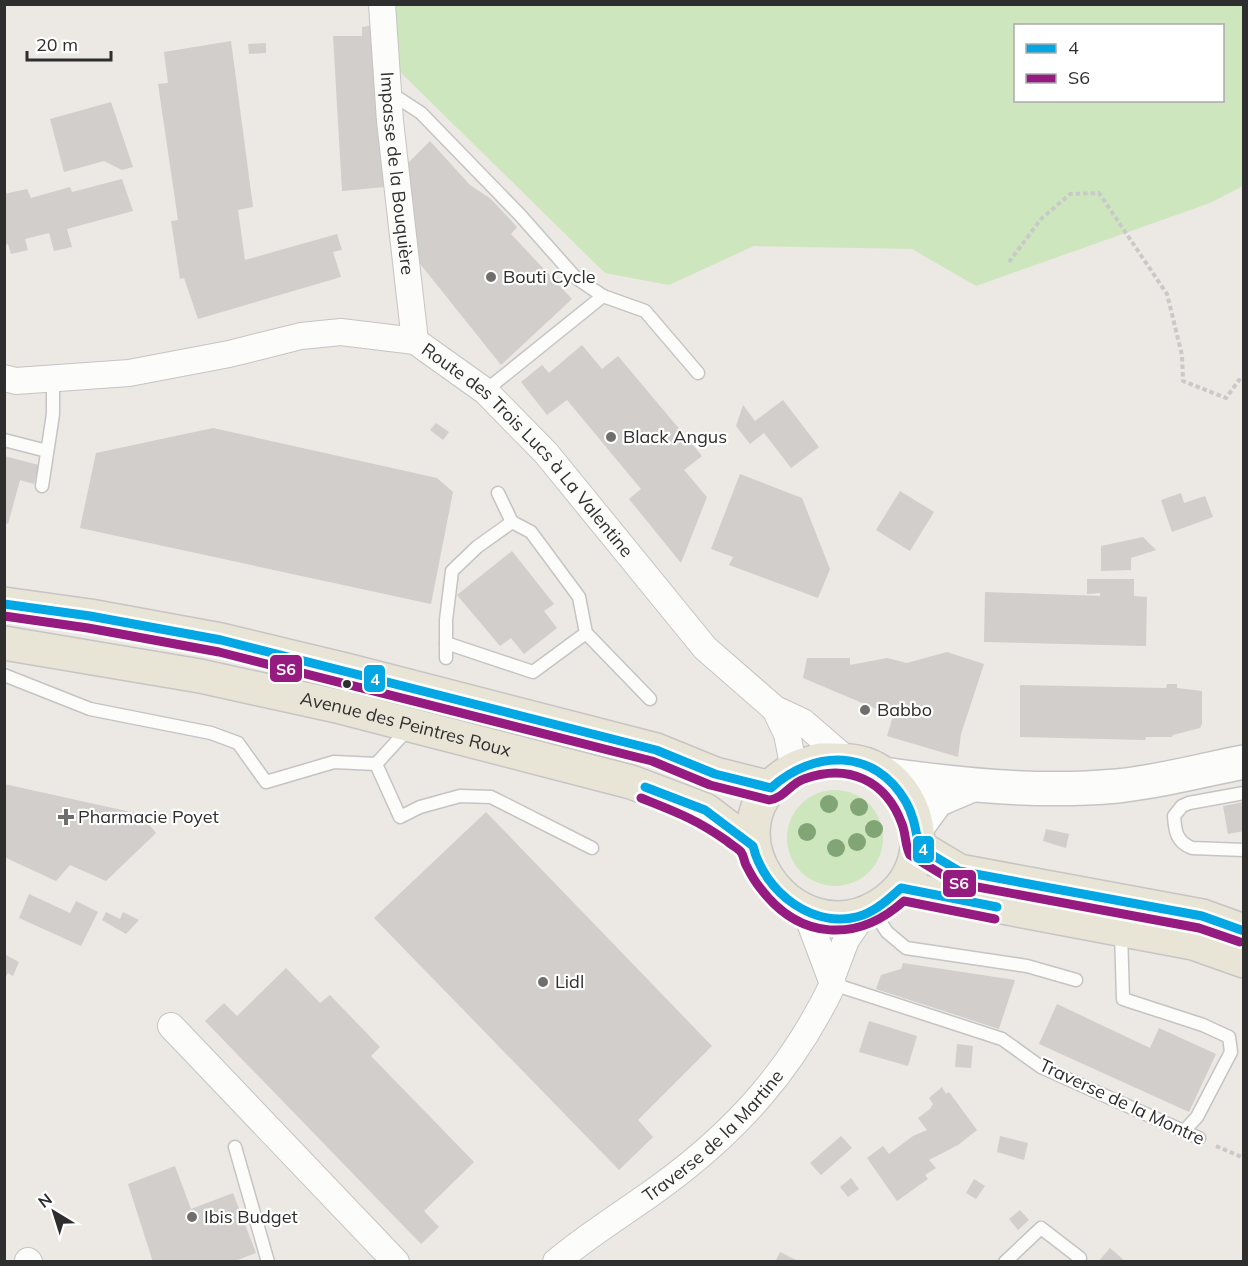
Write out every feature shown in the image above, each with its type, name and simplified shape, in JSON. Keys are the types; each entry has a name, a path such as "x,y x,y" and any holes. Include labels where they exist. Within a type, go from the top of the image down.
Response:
{"main road":[{"path":"4,604 90,616 210,638 656,750 715,774 783,778"},
{"name":"Avenue des Peintres Roux","path":"4,643 200,676 341,707 631,782 705,810 753,846"},
{"path":"820,760 847,760 866,764 883,774 906,796 918,837 913,869 901,888 868,912 844,918 824,918 806,912 786,899 770,881 756,859 752,824 760,803 783,778 820,760"},
{"path":"918,837 958,871 1202,916 1240,926"},
{"path":"901,888 1193,943 1244,962"}],"street":[{"name":"Impasse de la Bouquière","path":"382,4 387,91 415,341"},
{"name":"Route des Trois Lucs à La Valentine","path":"4,378 16,381 129,373 229,354 301,336 341,332 415,341 485,391 546,453 705,648 775,709 803,722 847,760"},
{"name":"Route des Trois Lucs à La Valentine","path":"775,709 787,734 783,778"},
{"path":"883,774 970,786 1040,790 1119,786 1244,762"},
{"path":"918,837 937,800 970,786"},
{"path":"806,912 832,980"},
{"name":"Traverse de la Martine","path":"556,1262 662,1186 711,1145 770,1088 806,1037 832,980 846,940 868,912"},
{"path":"171,1026 396,1262"}],"lane":[{"path":"387,91 421,113 520,215 575,277 603,296 645,311 698,373"},
{"path":"485,391 603,296"},
{"path":"42,486 53,414 53,378"},
{"path":"4,440 46,452"},
{"path":"498,493 512,522 531,532 579,597 586,633 650,699"},
{"path":"447,658 446,620 452,571 477,547 512,522"},
{"path":"446,643 532,672 586,633"},
{"path":"4,675 90,709 211,733 238,743 266,782 334,762 376,764"},
{"path":"376,764 411,726"},
{"path":"376,764 400,817 420,807 460,796 491,797 592,848"},
{"path":"1244,793 1189,803 1182,806 1174,816 1176,834 1184,845 1244,850"},
{"path":"868,912 906,948 1027,966 1076,980"},
{"path":"1121,930 1123,999 1203,1025 1228,1036 1231,1052 1197,1117 1184,1131"},
{"name":"Traverse de la Montre","path":"832,980 1002,1039 1041,1067 1199,1138"},
{"path":"234,1147 268,1262"},
{"path":"1005,1262 1041,1228 1080,1258 1077,1262"}],"path":[{"path":"1009,262 1041,219 1070,194 1099,193 1167,294 1182,355 1183,381 1226,398 1239,380 1244,382"},
{"name":"Traverse de la Montre","path":"1199,1138 1244,1158"}],"green space":[{"path":"390,5 1243,5 1243,186 1210,203 976,286 912,249 754,246 669,285 605,273 395,67"},
{"path":"835,790 853,794 869,804 879,820 883,838 879,856 869,872 853,882 835,886 817,882 801,872 791,856 787,838 791,820 801,804 817,794"}],"building":[{"path":"375,25 384,187 342,191 333,36 362,36 362,27"},
{"path":"231,41 253,207 238,210 245,260 337,234 342,250 333,252 341,277 198,319 184,278 180,279 171,221 178,220 158,84 168,83 164,52"},
{"path":"266,43 266,53 249,54 248,44"},
{"path":"111,102 133,167 122,170 104,161 64,172 50,119"},
{"name":"Bouti Cycle","path":"430,141 470,185 491,199 517,227 511,234 572,299 501,365 413,255 403,168"},
{"path":"122,179 133,211 67,229 72,247 54,251 49,233 25,239 28,250 11,254 8,244 4,245 4,194 27,189 31,198 70,187 72,192"},
{"path":"582,345 602,369 618,356 702,456 684,470 707,497 681,563 629,499 641,489 567,400 547,415 521,382 542,365 549,373"},
{"path":"783,400 819,447 791,468 764,433 750,444 736,426 743,405 755,421"},
{"path":"436,423 449,432 443,440 430,430"},
{"path":"213,428 437,478 453,492 431,604 80,528 96,453"},
{"path":"4,456 39,465 34,484 20,480 8,524 4,523"},
{"path":"740,474 802,498 830,569 818,598 729,565 733,557 711,549"},
{"path":"900,491 934,512 910,551 876,530"},
{"path":"1181,493 1184,503 1205,496 1213,517 1172,532 1161,500"},
{"path":"1143,537 1156,550 1131,558 1131,570 1101,571 1101,546"},
{"path":"512,551 554,604 544,611 557,628 524,654 511,638 500,646 457,595"},
{"path":"1087,579 1134,579 1134,596 1147,597 1146,646 984,642 985,592 1100,596 1100,593 1087,594"},
{"path":"947,652 984,664 961,734 958,757 887,736 893,716 803,678 807,658 850,658 850,665 887,658 907,663"},
{"path":"1167,684 1177,684 1177,688 1202,691 1200,728 1172,737 1146,737 1145,740 1020,737 1020,685 1166,688"},
{"path":"4,784 140,814 156,833 106,881 70,865 56,881 4,857"},
{"path":"1244,802 1244,831 1228,834 1223,806"},
{"name":"Lidl","path":"486,812 712,1046 638,1120 653,1137 619,1170 374,918"},
{"path":"1046,829 1069,834 1066,848 1043,841"},
{"path":"29,894 70,913 76,901 98,912 81,946 19,918"},
{"path":"106,912 120,919 123,912 139,920 126,934 102,920"},
{"path":"4,954 19,962 13,976 8,973 4,979"},
{"path":"903,963 1015,980 999,1029 876,989 881,975 901,969"},
{"path":"286,968 320,1003 330,995 380,1047 371,1056 474,1162 424,1211 439,1227 421,1244 205,1021 224,1003 237,1016"},
{"path":"1057,1004 1150,1048 1159,1028 1216,1054 1189,1112 1039,1044"},
{"path":"869,1021 917,1036 908,1066 859,1052"},
{"path":"957,1044 973,1046 971,1068 955,1067"},
{"path":"942,1087 946,1094 949,1092 977,1130 958,1145 929,1160 936,1168 925,1175 928,1179 897,1201 867,1158 883,1146 889,1154 913,1136 927,1130 918,1118 930,1109 933,1104 929,1098"},
{"path":"841,1136 852,1148 821,1175 810,1163"},
{"path":"1000,1136 1028,1143 1024,1160 997,1152"},
{"name":"Ibis Budget","path":"175,1166 191,1209 233,1193 256,1253 232,1262 153,1262 128,1184"},
{"path":"851,1178 859,1189 848,1197 840,1187"},
{"path":"974,1179 985,1186 976,1199 966,1193"},
{"path":"1020,1210 1029,1220 1018,1230 1009,1219"},
{"path":"1110,1248 1126,1262 1098,1262"},
{"path":"780,1252 800,1262 775,1262"}],"transit line":[{"name":"4","path":"4,604 90,616 221,640 656,750 715,774 771,788 788,775 806,766 824,761 843,760 861,764 878,772 893,784 906,802 913,818 919,847 959,871 1202,916 1244,931"},
{"name":"S6","path":"4,616 88,628 219,652 652,761 710,785 769,800 779,797 804,779 836,773 850,775 864,779 886,796 902,824 910,855 956,883 1199,928 1240,942"},
{"name":"4","path":"645,787 705,810 753,846 768,879 780,893 810,913 827,918 845,919 863,915 888,900 901,888 997,907"},
{"name":"S6","path":"641,798 695,821 738,849 755,880 776,906 793,918 811,926 830,930 848,929 867,924 886,915 904,901 995,919"}],"place":[{"name":"Bouti Cycle","path":"491,277"},
{"name":"Black Angus","path":"611,437"},
{"name":"Babbo","path":"865,710"},
{"name":"Pharmacie Poyet","path":"66,817"},
{"name":"Lidl","path":"543,982"},
{"name":"Ibis Budget","path":"192,1217"}]}
